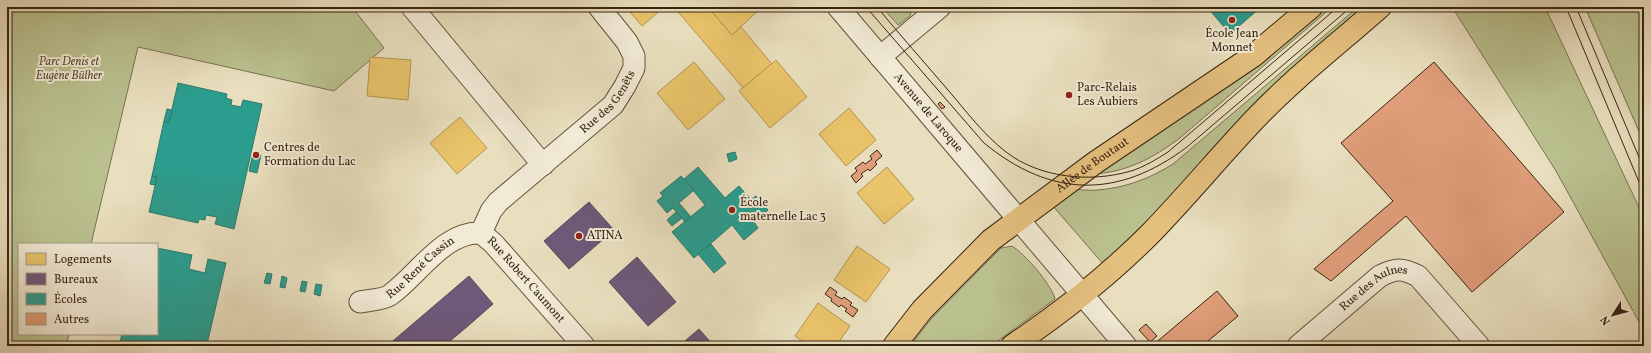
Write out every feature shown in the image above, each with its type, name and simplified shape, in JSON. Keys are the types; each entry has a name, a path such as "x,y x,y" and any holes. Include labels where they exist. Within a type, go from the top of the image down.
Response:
{"main road":[{"name":"Allée de Boutaut","path":"894,346 922,310 991,240 1017,219 1096,162 1253,56 1311,7"},
{"path":"1012,346 1051,320 1104,276 1150,234 1254,120 1281,93 1380,7"}],"street":[{"path":"412,7 542,165"},
{"name":"Rue des Genêts","path":"481,233 491,211 498,202 586,129 616,101 634,68 634,56 628,42 599,7"},
{"name":"Avenue de Laroque","path":"838,7 1126,346"},
{"path":"880,57 940,7"},
{"name":"Rue René Cassin","path":"360,302 389,296 447,244 459,236 470,233 481,233"},
{"name":"Rue Robert Caumont","path":"481,233 493,243 584,346"},
{"name":"Rue des Aulnes","path":"1298,346 1380,276 1392,270 1405,269 1418,276 1479,346"}],"green space":[{"name":"Parc Denis et Eugène Bülher","path":"7,7 352,7 384,48 334,91 138,47 91,243 18,243 18,335 69,335 66,346 7,346"},
{"path":"882,7 913,7 910,16 898,25"},
{"path":"1322,7 1332,7 1180,138 1160,152 1138,163 1116,171 1091,174 1264,57"},
{"path":"1358,7 1368,7 1104,265 1052,205 1064,194 1070,191 1107,189 1127,185 1155,174 1173,164"},
{"path":"1452,7 1545,7 1644,218 1644,331 1556,171"},
{"path":"1585,7 1641,7 1644,11 1644,143"},
{"path":"1012,246 1037,270 1053,293 1055,299 991,346 910,346 931,319 1001,248"}],"building: Logements":[{"path":"626,7 664,7 642,26"},
{"path":"674,7 708,7 732,35 741,27 772,64 743,88"},
{"path":"708,7 762,7 732,35"},
{"path":"370,57 411,60 408,100 367,96"},
{"path":"776,60 807,97 770,128 739,91"},
{"path":"694,62 725,99 688,130 657,93"},
{"path":"849,108 876,140 846,166 819,134"},
{"path":"460,117 487,148 457,174 430,143"},
{"path":"887,167 914,199 884,224 857,193"},
{"path":"857,246 890,269 866,302 834,280"},
{"path":"818,303 850,326 836,346 809,346 795,336"}],"building: Bureaux":[{"name":"ATINA","path":"589,202 614,230 569,269 544,241"},
{"path":"637,257 676,302 648,326 609,282"},
{"path":"469,276 493,304 468,326 444,346 387,346"},
{"path":"699,329 714,346 679,346"}],"building: Écoles":[{"name":"École Jean Monnet","path":"1207,7 1261,7 1230,34"},
{"path":"178,83 227,94 226,98 232,100 231,105 241,107 243,100 262,104 234,229 215,224 217,217 206,215 205,220 199,219 198,223 149,212 157,177 152,176 164,121 169,122"},
{"path":"167,109 172,110 169,122 164,121"},
{"path":"735,152 737,159 729,162 727,154"},
{"path":"253,153 261,155 257,173 249,171"},
{"path":"698,167 725,198 739,186 751,200 756,196 768,210 754,222 758,228 744,240 732,225 694,258 672,232 705,205 684,179"},
{"path":"152,176 157,177 155,185 150,184"},
{"path":"681,176 694,190 679,203 691,217 685,222 673,208 667,213 657,201 663,196 660,193"},
{"path":"676,212 682,218 672,226 667,220"},
{"path":"711,244 726,263 714,273 698,254"},
{"path":"158,248 192,255 189,269 205,273 208,259 226,263 208,340 206,340 205,346 119,346 122,335 158,335"},
{"path":"267,273 272,274 270,284 264,283"},
{"path":"282,276 287,278 285,288 280,287"},
{"path":"302,281 307,282 305,292 300,291"},
{"path":"316,284 322,285 320,296 314,294"}],"building: Autres":[{"path":"1434,62 1564,212 1472,292 1406,216 1331,281 1314,269 1393,201 1341,143"},
{"path":"940,102 945,107 942,109 938,104"},
{"path":"877,150 882,156 875,162 877,164 870,171 868,169 861,174 863,176 856,183 851,176 857,171 855,168 863,162 865,164 872,159 870,156"},
{"path":"830,287 837,292 835,295 842,299 844,297 852,303 850,305 858,310 853,317 845,311 847,309 841,305 839,307 825,294"},
{"path":"1217,291 1238,316 1202,346 1153,345"},
{"path":"1146,324 1157,336 1150,342 1139,330"}],"tram line":[{"path":"866,7 984,143 1009,161 1034,174 1059,182 1085,185 1110,183 1136,176 1161,164 1187,147 1351,7"},
{"path":"877,7 975,122 1006,152 1019,161 1034,168 1050,173 1082,177 1099,177 1131,171 1146,165 1168,152 1338,7"},
{"path":"1566,7 1644,194"},
{"path":"1576,7 1644,169"}],"place":[{"name":"École Jean Monnet","path":"1232,20"},
{"name":"Parc-Relais Les Aubiers","path":"1069,95"},
{"name":"Centres de Formation du Lac","path":"256,155"},
{"name":"École maternelle Lac 3","path":"732,210"},
{"name":"ATINA","path":"579,236"}]}
